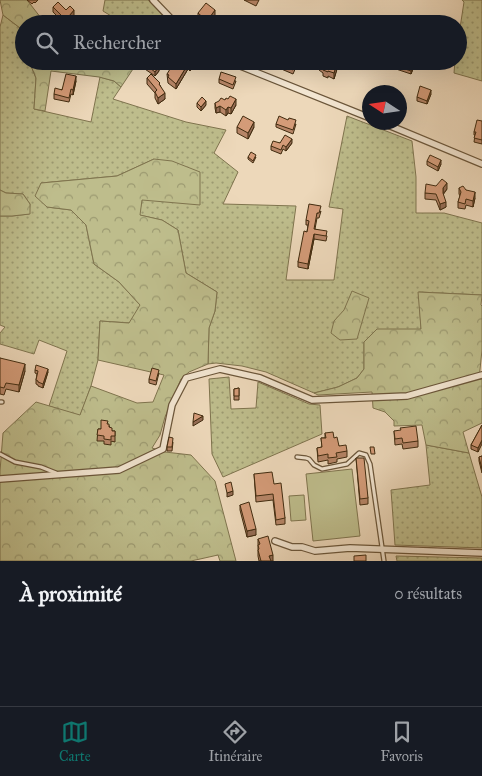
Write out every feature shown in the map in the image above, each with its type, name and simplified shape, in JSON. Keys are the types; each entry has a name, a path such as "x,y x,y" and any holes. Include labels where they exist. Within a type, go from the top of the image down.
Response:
{"street":[{"path":"153,0 167,15"},
{"path":"250,70 362,115"},
{"path":"400,130 482,164"},
{"path":"0,479 119,470 163,449 172,405 186,378 220,369 260,378 312,400 407,396 482,375"},
{"path":"275,541 292,547 302,547 315,551 350,548 482,553"}],"lane":[{"path":"297,457 309,459 314,465 322,469 347,464 358,453 366,455 370,464 384,561"},
{"path":"0,454 15,462 41,467 58,474"}],"green space":[{"path":"0,0 27,0 39,15 15,15 15,24 3,15"},
{"path":"105,0 148,0 162,15 109,15 103,11"},
{"path":"462,0 482,0 482,81 454,73 454,70 467,70 467,15 462,15 464,2"},
{"path":"3,15 15,24 15,70 33,70 36,78 34,109 91,122 100,77 114,81 121,87 113,99 186,122 226,130 214,153 238,172 223,204 296,206 286,280 334,280 343,209 329,207 347,116 362,122 362,130 383,130 412,141 416,177 416,213 444,213 482,223 482,295 419,292 421,330 364,342 364,369 357,378 338,387 314,393 266,372 242,366 208,364 209,328 215,311 217,292 186,273 178,230 162,220 139,215 154,159 117,176 41,183 47,207 71,210 86,225 94,264 119,282 141,306 130,323 100,321 98,360 80,416 49,406 67,351 39,340 34,354 0,344 0,333 5,327 0,325 0,216 29,214 30,204 23,194 6,193 0,190 0,27"},
{"path":"33,70 132,70 121,87 114,81 99,77 51,71 45,111 34,109 36,78"},
{"path":"154,159 172,161 200,172 200,205 142,200 140,215 162,220 178,230 186,273 217,292 215,311 209,328 208,364 189,372 181,379 165,417 160,435 152,448 165,452 191,455 215,481 236,561 220,561 218,555 191,561 0,561 0,471 3,433 36,402 80,415 91,386 137,403 153,402 164,375 98,360 100,321 129,323 140,305 119,282 94,264 86,225 71,210 47,207 35,196 41,183 117,176"},
{"path":"0,190 6,193 23,194 30,204 30,214 0,216"},
{"path":"352,291 369,298 357,339 340,340 331,333 334,321 344,310"},
{"path":"418,292 482,295 482,350 479,379 482,379 482,423 463,432 469,453 426,445 422,425 394,426 394,421 385,412 373,408 372,392 318,395 314,393 338,387 357,378 364,369 364,342 377,329 421,329"},
{"path":"229,377 231,409 256,408 258,382 309,404 320,405 322,434 223,477 212,454 209,379"},
{"path":"426,445 469,453 482,497 482,548 395,545 391,490 430,485"},
{"path":"352,469 360,536 313,541 306,474"},
{"path":"304,495 306,520 291,521 289,496"},
{"path":"396,556 482,558 482,561 397,561"}],"building":[{"path":"58,2 66,10 70,6 74,10 70,15 61,15 53,7"},
{"path":"206,3 215,10 211,15 200,15 198,13"},
{"path":"169,70 184,70 176,84 167,74"},
{"path":"323,70 335,70 334,73"},
{"path":"221,72 236,77 233,85 219,79"},
{"path":"66,74 76,76 69,98 54,94 55,88 62,90"},
{"path":"151,74 160,83 165,93 158,98 155,92 157,90 147,78"},
{"path":"420,86 431,90 427,101 417,97"},
{"path":"230,96 236,99 231,108 228,107 226,110 220,106 216,108 215,103 221,98 225,100"},
{"path":"202,97 206,101 201,107 197,103"},
{"path":"243,116 254,122 248,133 237,127"},
{"path":"279,116 288,120 289,118 296,120 293,130 276,124"},
{"path":"477,120 482,121 482,140 474,138"},
{"path":"285,135 292,139 286,147 283,145 281,150 271,146 273,141 280,143"},
{"path":"251,152 256,155 253,161 248,157"},
{"path":"430,155 441,160 438,167 427,161"},
{"path":"442,179 447,183 443,188 446,202 440,204 436,194 425,193 426,184 436,186"},
{"path":"463,186 466,190 475,192 473,201 466,199 465,204 458,202 461,192 459,188"},
{"path":"309,204 321,206 319,213 317,213 314,229 327,231 326,236 314,234 308,264 298,262 304,231 307,232 309,221 306,220"},
{"path":"0,358 25,364 19,385 6,383 4,388 0,387"},
{"path":"36,365 48,369 43,384 36,380 38,371 35,370"},
{"path":"152,368 159,370 156,381 149,379"},
{"path":"239,388 239,396 234,396 234,389"},
{"path":"194,413 203,416 193,422"},
{"path":"101,420 108,421 109,427 112,428 112,431 115,431 115,436 111,436 111,440 97,435 98,429 101,429"},
{"path":"482,425 482,440 478,448 471,445"},
{"path":"416,426 418,441 403,443 402,438 395,439 394,431 401,430 400,428"},
{"path":"333,432 334,438 337,437 339,446 346,445 347,451 336,453 337,457 328,458 328,454 318,456 317,448 322,447 321,438 326,438 325,433"},
{"path":"169,437 173,438 172,447 167,447"},
{"path":"370,447 374,447 375,454 371,454"},
{"path":"482,456 482,469 479,457"},
{"path":"356,458 364,458 368,498 360,499"},
{"path":"272,472 274,484 281,483 285,518 276,520 273,494 256,496 254,474"},
{"path":"231,482 233,491 227,493 225,484"},
{"path":"249,502 256,529 247,531 240,505"},
{"path":"268,536 273,555 269,556 271,561 261,561 258,539"},
{"path":"366,555 366,561 354,561 354,556"}]}
